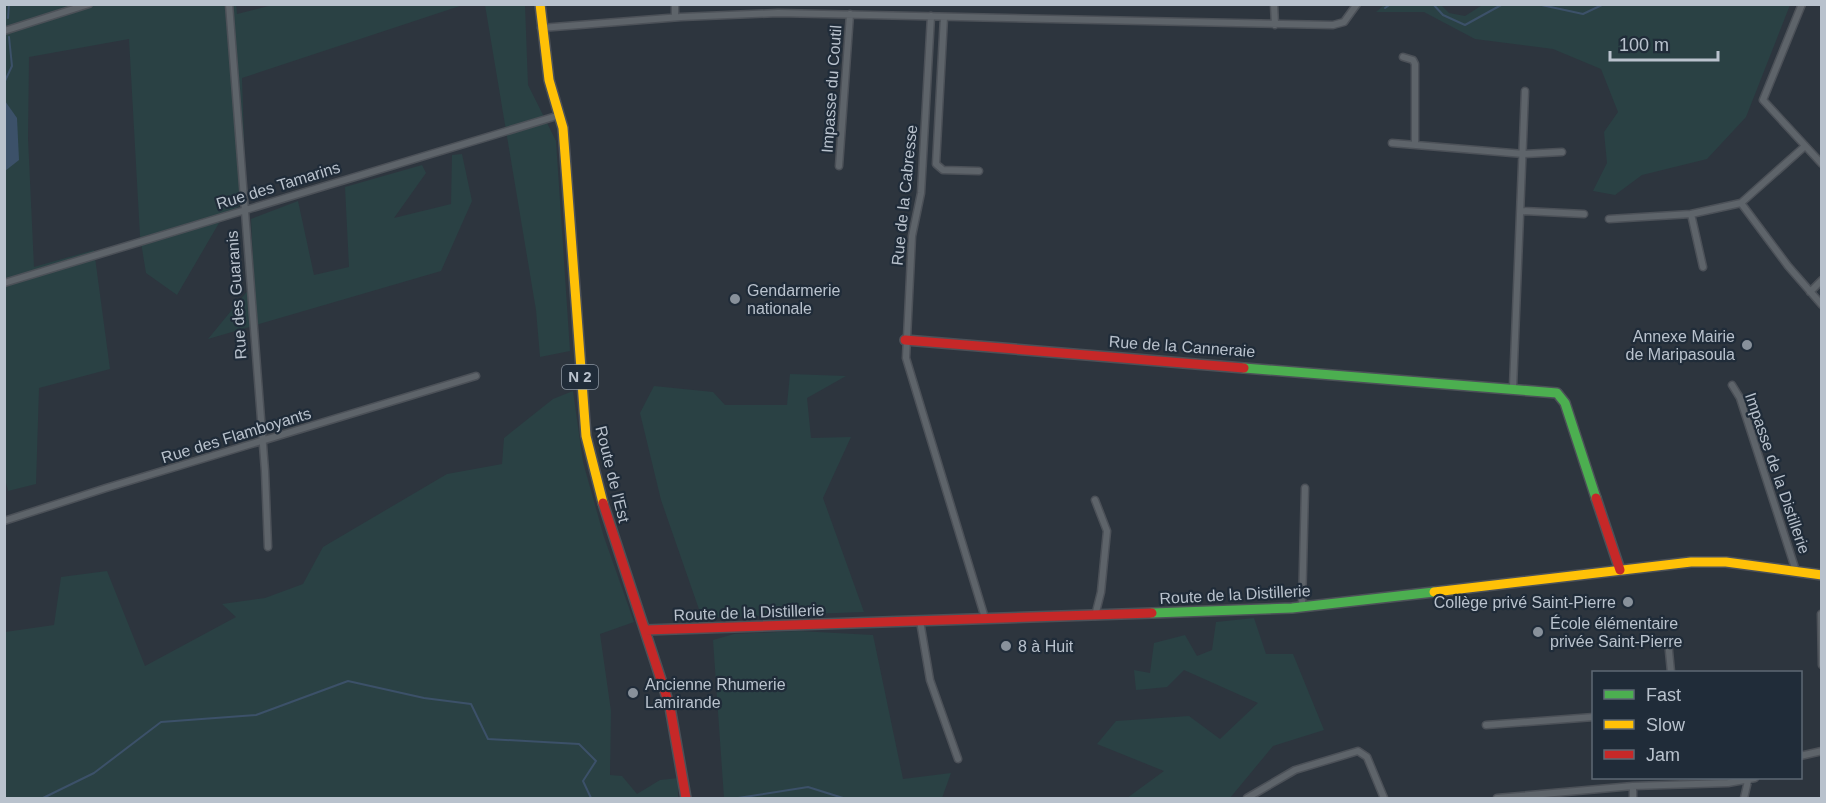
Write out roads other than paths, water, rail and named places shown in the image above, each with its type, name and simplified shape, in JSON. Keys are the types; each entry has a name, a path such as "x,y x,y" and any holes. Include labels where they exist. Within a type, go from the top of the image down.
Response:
{"street":[{"path":"4,31 89,4"},
{"name":"Rue des Guaranis","path":"230,4 243,210 265,471 267,547"},
{"name":"Route de l'Est","path":"540,4 549,80 561,115 586,436 608,518 670,707 684,776 686,798"},
{"path":"675,4 675,17"},
{"path":"1274,4 1275,25"},
{"path":"542,28 675,17 778,13 1333,25 1344,22 1357,4"},
{"path":"1802,4 1763,100 1821,164"},
{"name":"Impasse du Coutil","path":"838,166 850,14"},
{"name":"Rue de la Cabresse","path":"905,340 912,236 921,193 931,16"},
{"path":"944,17 936,164 943,170 979,171"},
{"path":"1403,57 1413,60 1415,64 1415,145"},
{"path":"1513,387 1522,211 1525,91"},
{"name":"Rue des Tamarins","path":"4,283 561,115"},
{"path":"1392,143 1524,153 1562,152"},
{"path":"1609,219 1691,214 1741,203 1804,147"},
{"path":"1741,203 1821,305"},
{"path":"1522,211 1584,214"},
{"path":"1691,214 1703,267"},
{"path":"1810,292 1821,280"},
{"path":"905,340 908,369 985,618"},
{"name":"Rue de la Canneraie","path":"905,340 1513,387 1557,393 1565,403 1620,570"},
{"name":"Rue des Flamboyants","path":"4,521 476,376"},
{"name":"Impasse de la Distillerie","path":"1732,385 1740,398 1796,571"},
{"path":"1302,607 1305,488"},
{"path":"1095,500 1107,531 1101,592 1095,616"},
{"name":"Route de la Distillerie","path":"646,630 1302,607 1691,562 1726,562 1821,575"},
{"path":"1821,614 1821,665"},
{"path":"920,621 930,680 958,759"},
{"path":"1668,641 1671,671"},
{"path":"1485,725 1592,717"},
{"path":"1247,798 1295,770 1358,751 1367,757 1384,798"},
{"path":"1802,756 1821,751"},
{"path":"1497,798 1677,781 1752,779 1744,798"},
{"path":"1633,786 1633,798"}],"water":[{"path":"5,101 17,118 19,160 5,171"}],"waterway":[{"path":"8,18 9,4"},
{"path":"1385,8 1391,4"},
{"path":"1433,4 1443,15 1465,25 1503,4"},
{"path":"1537,4 1583,14 1604,4"},
{"path":"4,83 12,66 9,37"},
{"path":"43,798 94,773 161,722 256,715 348,681 424,698 471,704 488,739 579,744 596,761 583,781 591,798"},
{"path":"738,798 808,787 843,798"}],"place":[{"name":"Gendarmerie nationale","path":"735,299"},
{"name":"Annexe Mairie de Maripasoula","path":"1747,345"},
{"name":"Collège privé Saint-Pierre","path":"1628,602"},
{"name":"École élémentaire privée Saint-Pierre","path":"1538,632"},
{"name":"8 à Huit","path":"1006,646"},
{"name":"Ancienne Rhumerie Lamirande","path":"633,693"}]}
